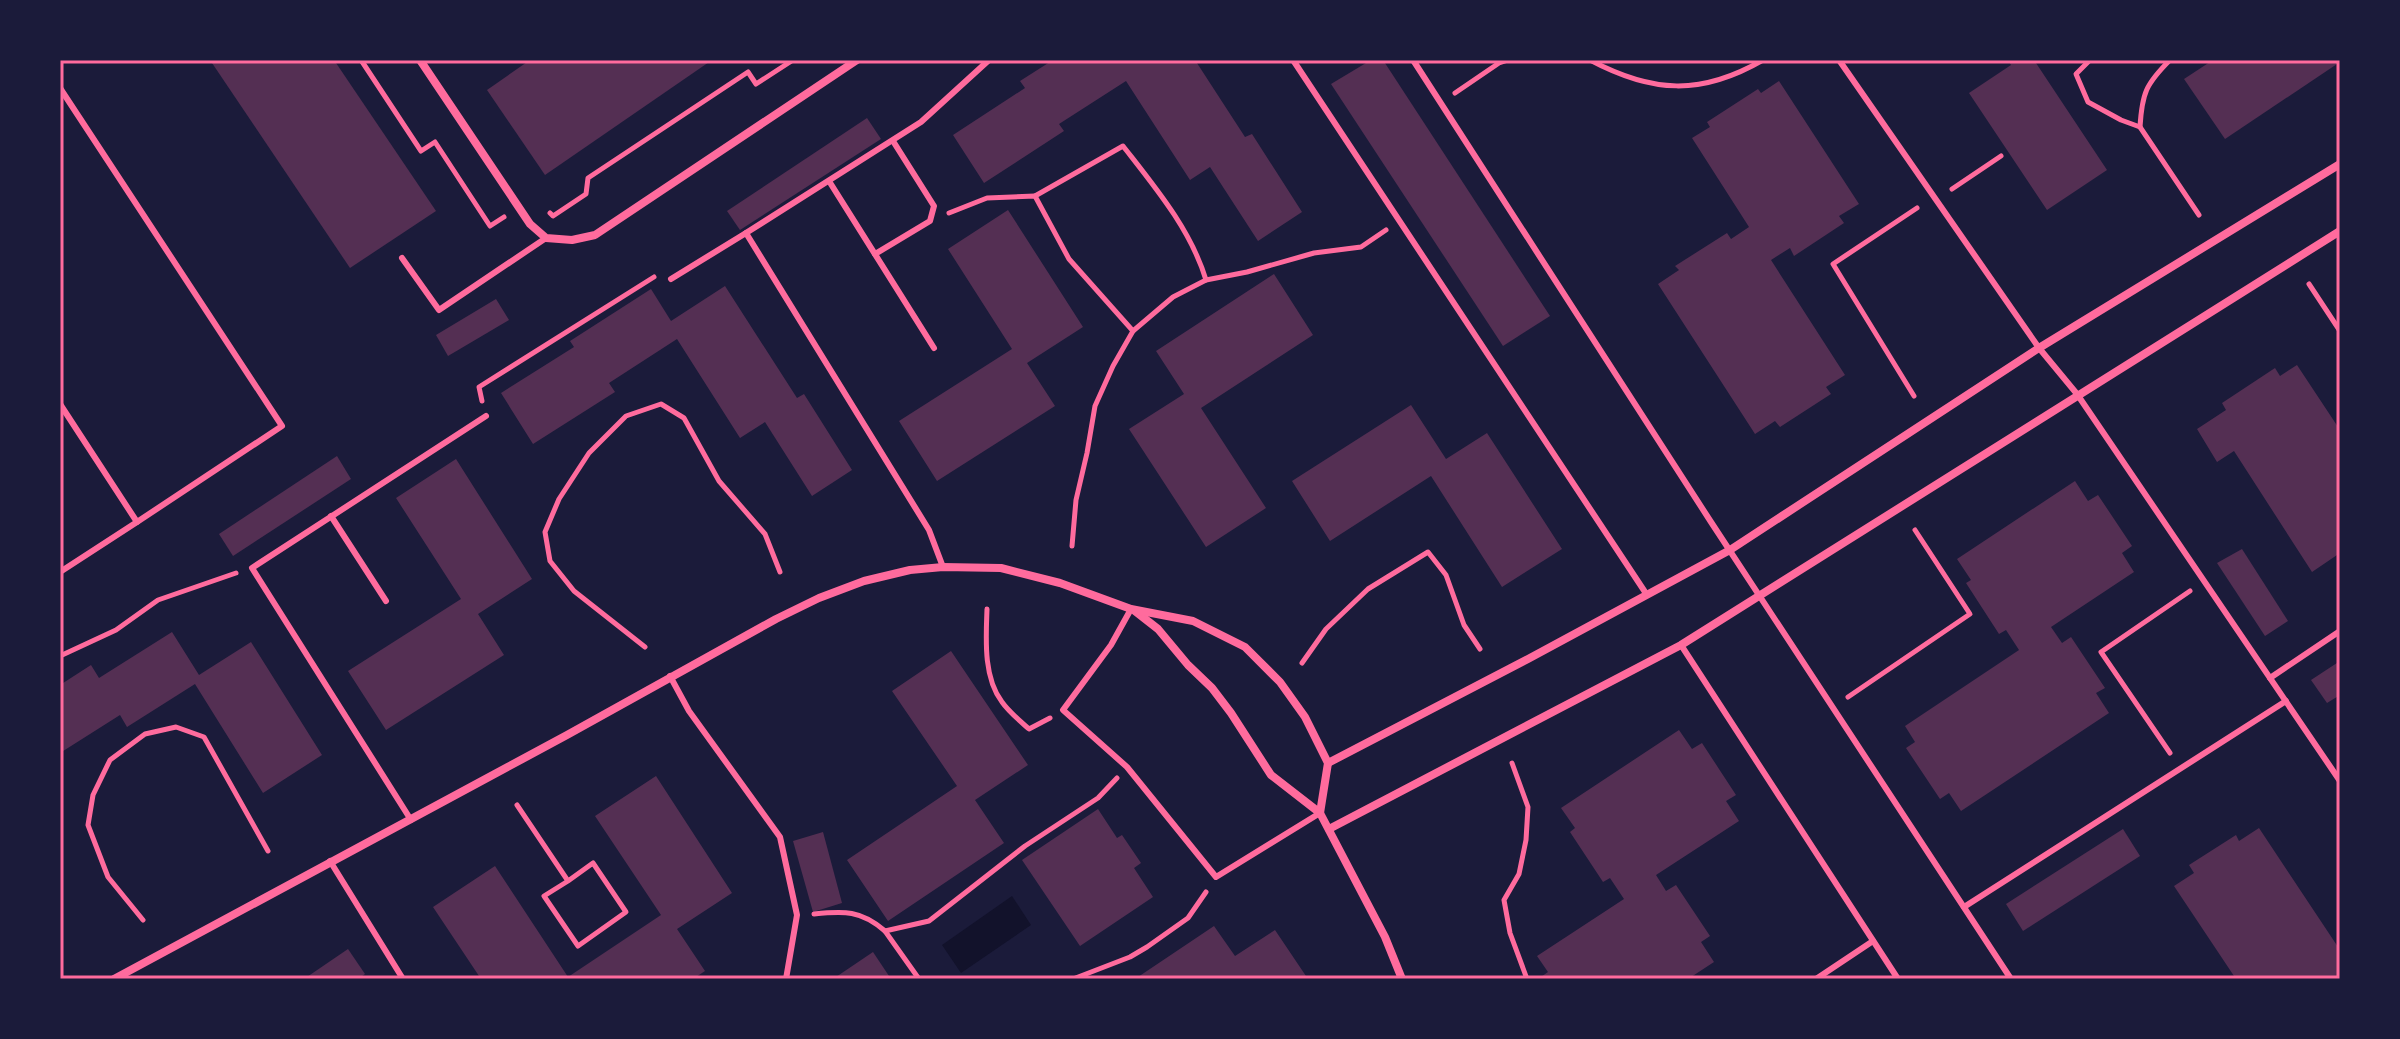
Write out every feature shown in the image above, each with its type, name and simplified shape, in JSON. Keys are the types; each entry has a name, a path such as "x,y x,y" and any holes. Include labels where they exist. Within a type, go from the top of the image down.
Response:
{"street":[{"path":"420,60 530,224 546,238 572,240 595,235 857,60"},
{"path":"1328,763 1730,550 2039,348 2340,164"},
{"path":"1329,829 1681,645 2340,231"},
{"path":"114,979 819,598 864,581 910,570 1001,568 1060,583 1131,609 1193,621 1245,647 1280,682 1328,763 1320,813"},
{"path":"1131,609 1158,629 1212,688 1271,775 1320,813 1385,937 1402,979"}],"lane":[{"path":"671,279 921,122 989,60"},
{"path":"1293,60 1647,595"},
{"path":"1413,60 2011,979"},
{"path":"1839,60 2039,348 2077,394 2340,781"},
{"path":"60,88 282,426 60,572"},
{"path":"875,254 930,221 934,206 893,141"},
{"path":"829,181 934,348"},
{"path":"746,233 929,530 943,567"},
{"path":"402,258 439,310 546,238"},
{"path":"60,404 137,522"},
{"path":"411,820 252,568 486,416"},
{"path":"331,516 386,601"},
{"path":"1131,609 1111,645 1063,710 1127,767 1216,877 1320,813"},
{"path":"2270,678 2340,631"},
{"path":"1681,645 1898,979"},
{"path":"670,676 689,711 780,837 797,915 786,979"},
{"path":"1964,907 2286,701"},
{"path":"330,861 403,979"},
{"path":"1816,979 1873,941"}],"path":[{"path":"361,60 421,151 435,142 490,226 505,216"},
{"path":"543,207 553,216 586,194 588,178 748,72 756,84 793,60"},
{"path":"1441,103 1508,60"},
{"path":"1590,60 1619,76 1660,86 1707,84 1763,60"},
{"path":"2090,60 2076,74 2088,102 2140,127 2199,215"},
{"path":"2140,127 2141,106 2151,79 2170,60"},
{"path":"930,221 987,198 1035,196 1123,146 1160,193 1200,258 1206,280"},
{"path":"1952,189 2001,156"},
{"path":"1035,196 1069,259 1133,331"},
{"path":"1914,396 1833,264 1917,208"},
{"path":"1072,546 1076,500 1095,406 1133,331 1173,297 1206,280 1314,253 1361,247 1400,221"},
{"path":"486,416 479,387 652,276 671,279"},
{"path":"2309,284 2340,331"},
{"path":"645,647 574,591 550,561 545,532 559,499 589,453 626,416 661,404 684,418 719,481 765,534 780,572"},
{"path":"1833,706 1970,614 1915,530"},
{"path":"1302,663 1326,629 1368,589 1428,552 1446,575 1464,625 1480,649"},
{"path":"60,656 116,630 158,600 252,568"},
{"path":"2181,769 2101,652 2204,581"},
{"path":"987,609 986,642 992,683 1001,702 1029,729"},
{"path":"143,920 108,877 88,825 93,795 110,760 145,734 176,727 204,737 268,851"},
{"path":"1512,763 1528,807 1526,840 1519,874 1504,900 1510,933 1527,979"},
{"path":"885,931 929,921 1025,846 1098,798"},
{"path":"517,805 568,881"},
{"path":"593,863 626,912 578,946 544,896 568,881 593,863"},
{"path":"1073,979 1130,957 1188,918 1216,877"},
{"path":"797,915 845,911 870,918 885,931 919,979"}],"shaded area":[{"path":"1012,896 1031,925 961,973 942,945"}],"building":[{"path":"210,60 334,60 436,211 350,268"},
{"path":"530,60 712,60 545,175 487,90"},
{"path":"1053,60 1195,60 1245,137 1252,134 1302,212 1258,241 1210,167 1190,180 1126,81 1059,124 1064,131 984,183 953,135 1025,88 1020,81"},
{"path":"1371,60 1383,60 1550,316 1503,346 1331,84"},
{"path":"2008,60 2034,60 2107,170 2047,210 1969,93 2011,65"},
{"path":"2213,60 2340,62 2225,139 2184,79"},
{"path":"1779,81 1859,204 1839,216 1844,223 1794,256 1790,248 1771,260 1845,375 1826,387 1831,394 1780,427 1775,421 1755,434 1658,284 1679,270 1675,266 1727,233 1731,239 1749,227 1692,138 1710,127 1707,122 1758,89 1761,93"},
{"path":"867,118 881,139 740,230 727,211"},
{"path":"1008,210 1083,327 1027,363 1055,406 937,481 899,421 1012,349 948,249"},
{"path":"1274,274 1313,335 1201,408 1266,508 1206,547 1129,429 1184,394 1156,351"},
{"path":"725,286 797,398 804,394 852,470 812,496 765,422 740,438 677,339 609,383 615,392 533,444 501,393 574,347 570,341 651,289 671,321"},
{"path":"496,299 509,320 448,356 436,335"},
{"path":"2297,365 2340,430 2340,553 2312,572 2234,451 2217,462 2197,429 2226,410 2222,403 2275,368 2280,376"},
{"path":"1411,405 1446,459 1487,433 1562,549 1502,587 1431,476 1330,541 1292,481"},
{"path":"337,456 351,479 233,556 219,534"},
{"path":"456,459 532,579 478,614 504,655 386,730 348,671 461,599 396,498"},
{"path":"2075,481 2088,501 2098,495 2132,546 2122,553 2134,572 2051,627 2062,643 2071,637 2105,688 2096,693 2109,713 1961,811 1949,793 1940,799 1906,748 1915,742 1905,726 2019,650 2006,630 1999,634 1966,583 1971,580 1957,559"},
{"path":"2242,549 2288,621 2265,636 2217,563"},
{"path":"172,632 199,675 251,642 322,755 263,793 195,684 127,727 120,715 60,753 60,685 91,665 99,678"},
{"path":"951,651 1028,765 975,800 1004,843 888,921 847,860 957,786 892,691"},
{"path":"2340,661 2340,695 2327,703 2311,680"},
{"path":"1679,730 1692,749 1702,743 1736,795 1726,801 1739,821 1656,875 1666,891 1676,885 1710,936 1701,942 1714,962 1688,979 1538,979 1548,972 1537,956 1624,899 1610,878 1603,882 1570,832 1575,828 1561,808"},
{"path":"656,776 732,893 677,929 705,971 693,979 481,979 433,907 495,866 568,977 661,915 595,816"},
{"path":"1098,809 1117,838 1122,835 1141,863 1134,868 1153,897 1080,946 1022,860"},
{"path":"2259,828 2340,950 2340,979 2236,979 2174,886 2194,873 2189,865 2236,835 2239,841"},
{"path":"2123,829 2140,856 2023,931 2006,904"},
{"path":"823,832 842,903 813,912 793,841"},
{"path":"1214,926 1235,956 1275,930 1308,979 1135,979"},
{"path":"348,949 365,974 358,979 304,979"},
{"path":"873,952 891,979 833,979"}]}
